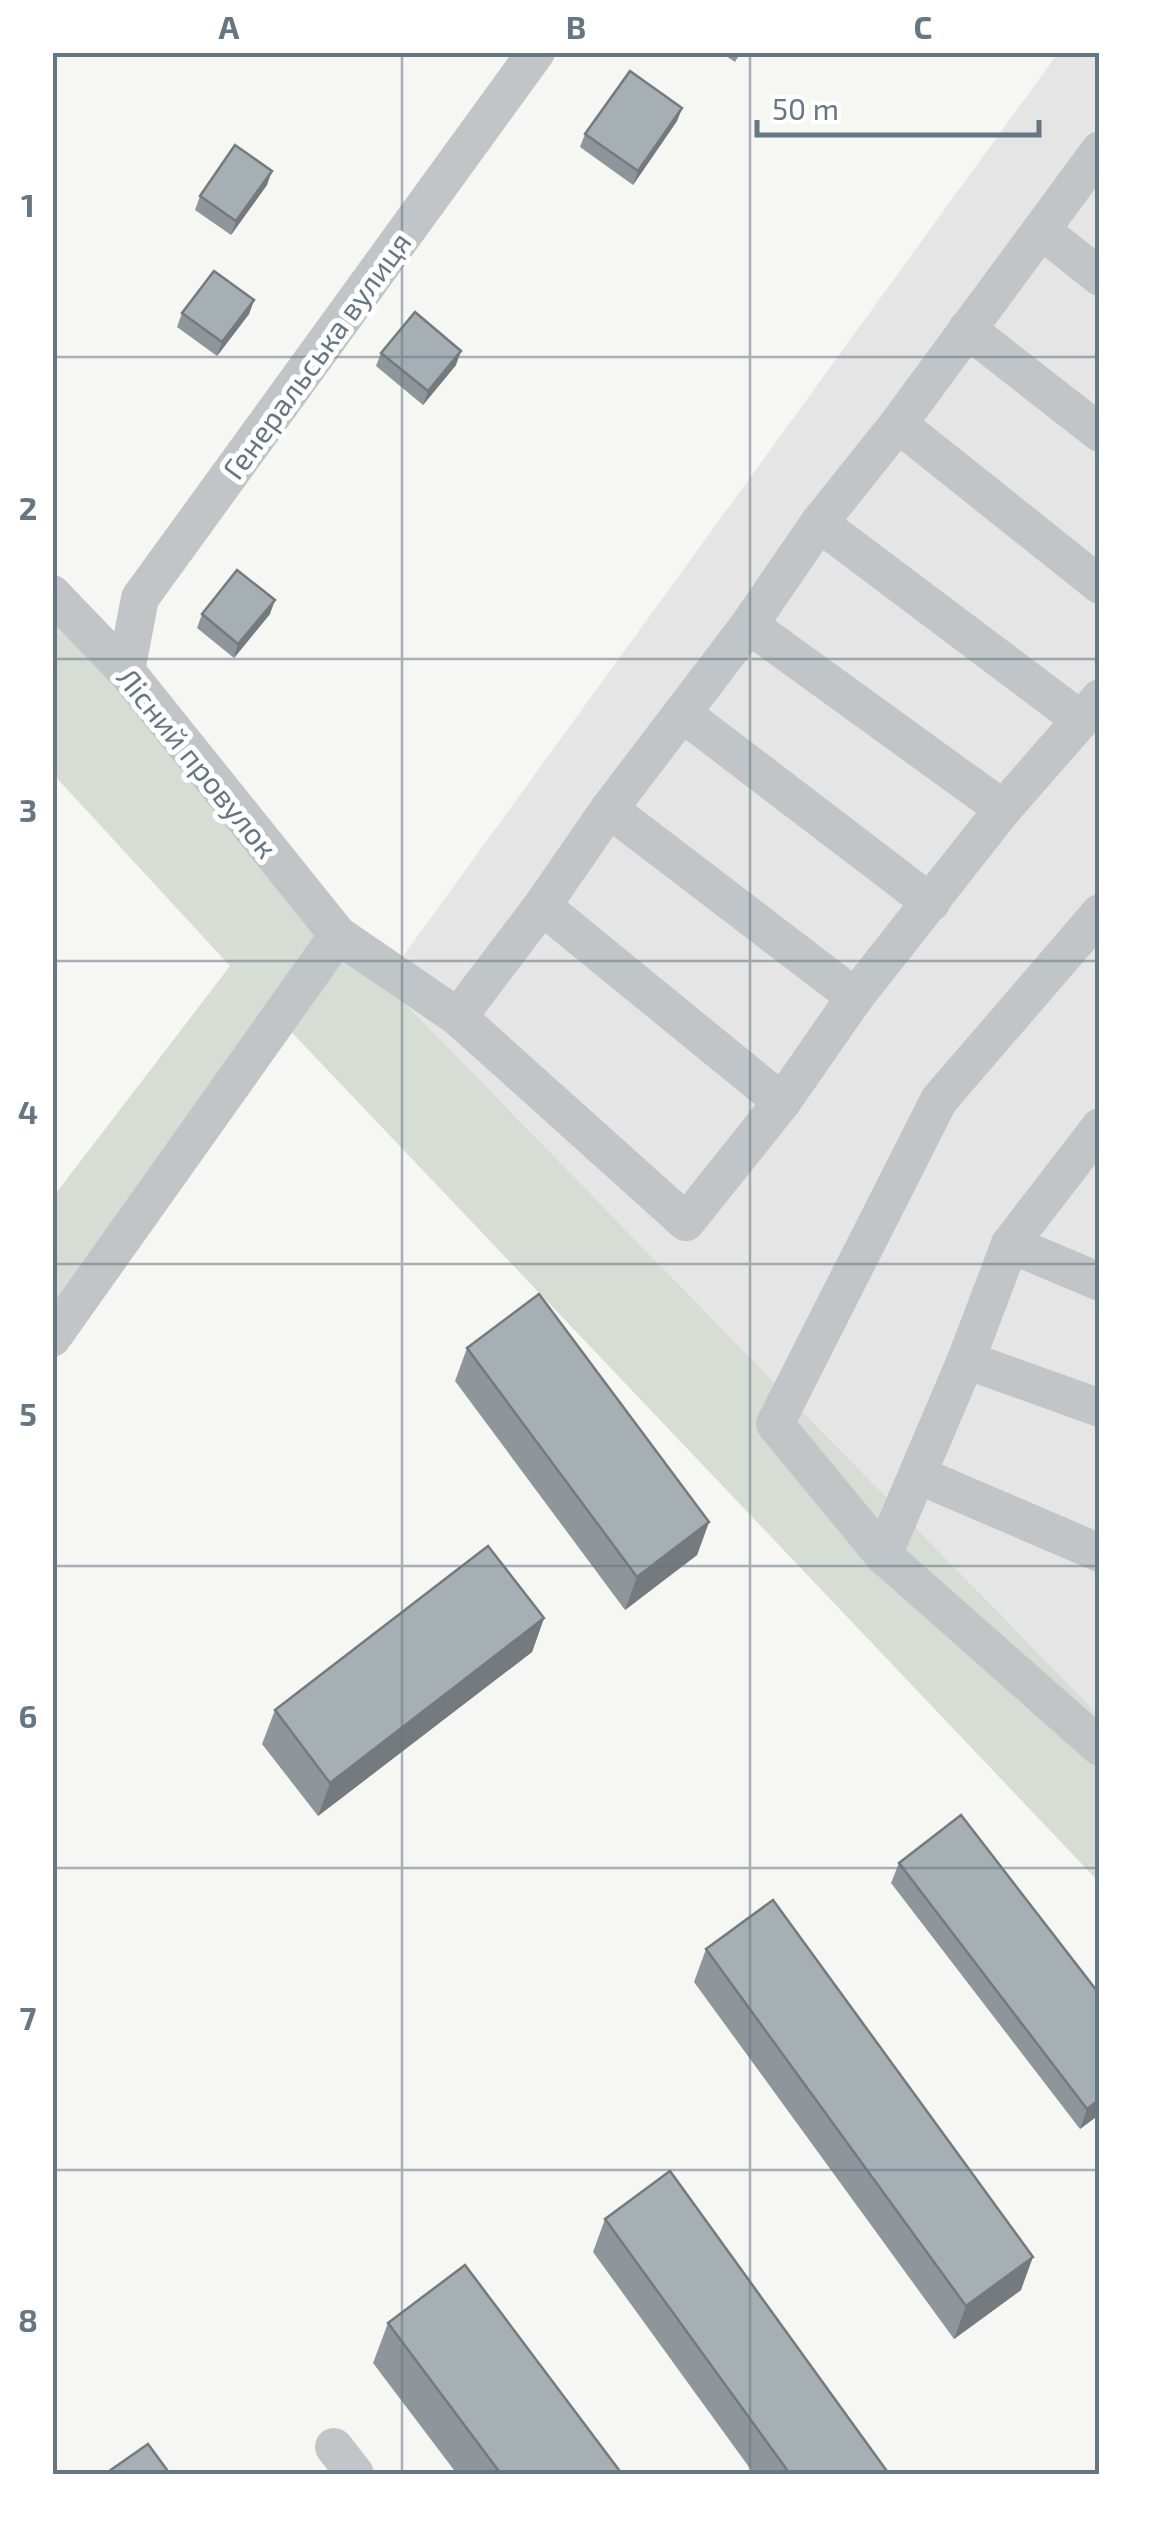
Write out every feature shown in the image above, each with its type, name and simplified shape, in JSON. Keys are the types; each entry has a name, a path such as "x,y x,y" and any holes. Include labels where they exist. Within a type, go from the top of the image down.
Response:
{"street":[{"name":"Генеральська вулиця","path":"126,671 140,598 536,52"},
{"path":"458,1017 750,625 818,523 898,424 1100,150"},
{"path":"1041,230 1100,277"},
{"path":"967,328 1100,433"},
{"path":"898,424 1100,585"},
{"path":"542,906 782,1102 856,998 1003,809 1090,709 818,523"},
{"name":"Лісний провулок","path":"52,594 126,671 338,935 458,1017 686,1222 782,1102"},
{"path":"750,625 1003,809"},
{"path":"682,713 932,903"},
{"path":"610,809 856,998"},
{"path":"1100,912 938,1100 775,1424 883,1555 1100,1746"},
{"path":"52,1338 338,935"},
{"path":"883,1555 966,1360 1010,1244 1100,1127"},
{"path":"1010,1244 1100,1282"},
{"path":"966,1360 1100,1408"},
{"path":"918,1476 1100,1553"}],"shaded area":[{"path":"1058,53 1099,53 1099,1747 371,1047 401,959"},
{"path":"53,594 338,935 1099,1716 1099,1882 279,1019 53,1338 53,1197 230,966 53,774"}],"building":[{"path":"630,71 682,108 638,171 585,134"},
{"path":"235,145 272,171 236,221 200,196"},
{"path":"214,271 254,300 222,342 182,313"},
{"path":"415,312 461,351 428,391 381,353"},
{"path":"237,570 275,600 238,644 202,614"},
{"path":"539,1294 709,1522 637,1577 467,1348"},
{"path":"488,1546 544,1618 330,1783 275,1710"},
{"path":"961,1815 1100,1995 1100,2099 1087,2109 899,1863"},
{"path":"773,1900 1033,2257 966,2306 706,1949"},
{"path":"670,2171 889,2474 790,2474 605,2219"},
{"path":"465,2265 622,2474 501,2474 388,2323"},
{"path":"148,2444 170,2474 105,2474"}]}
